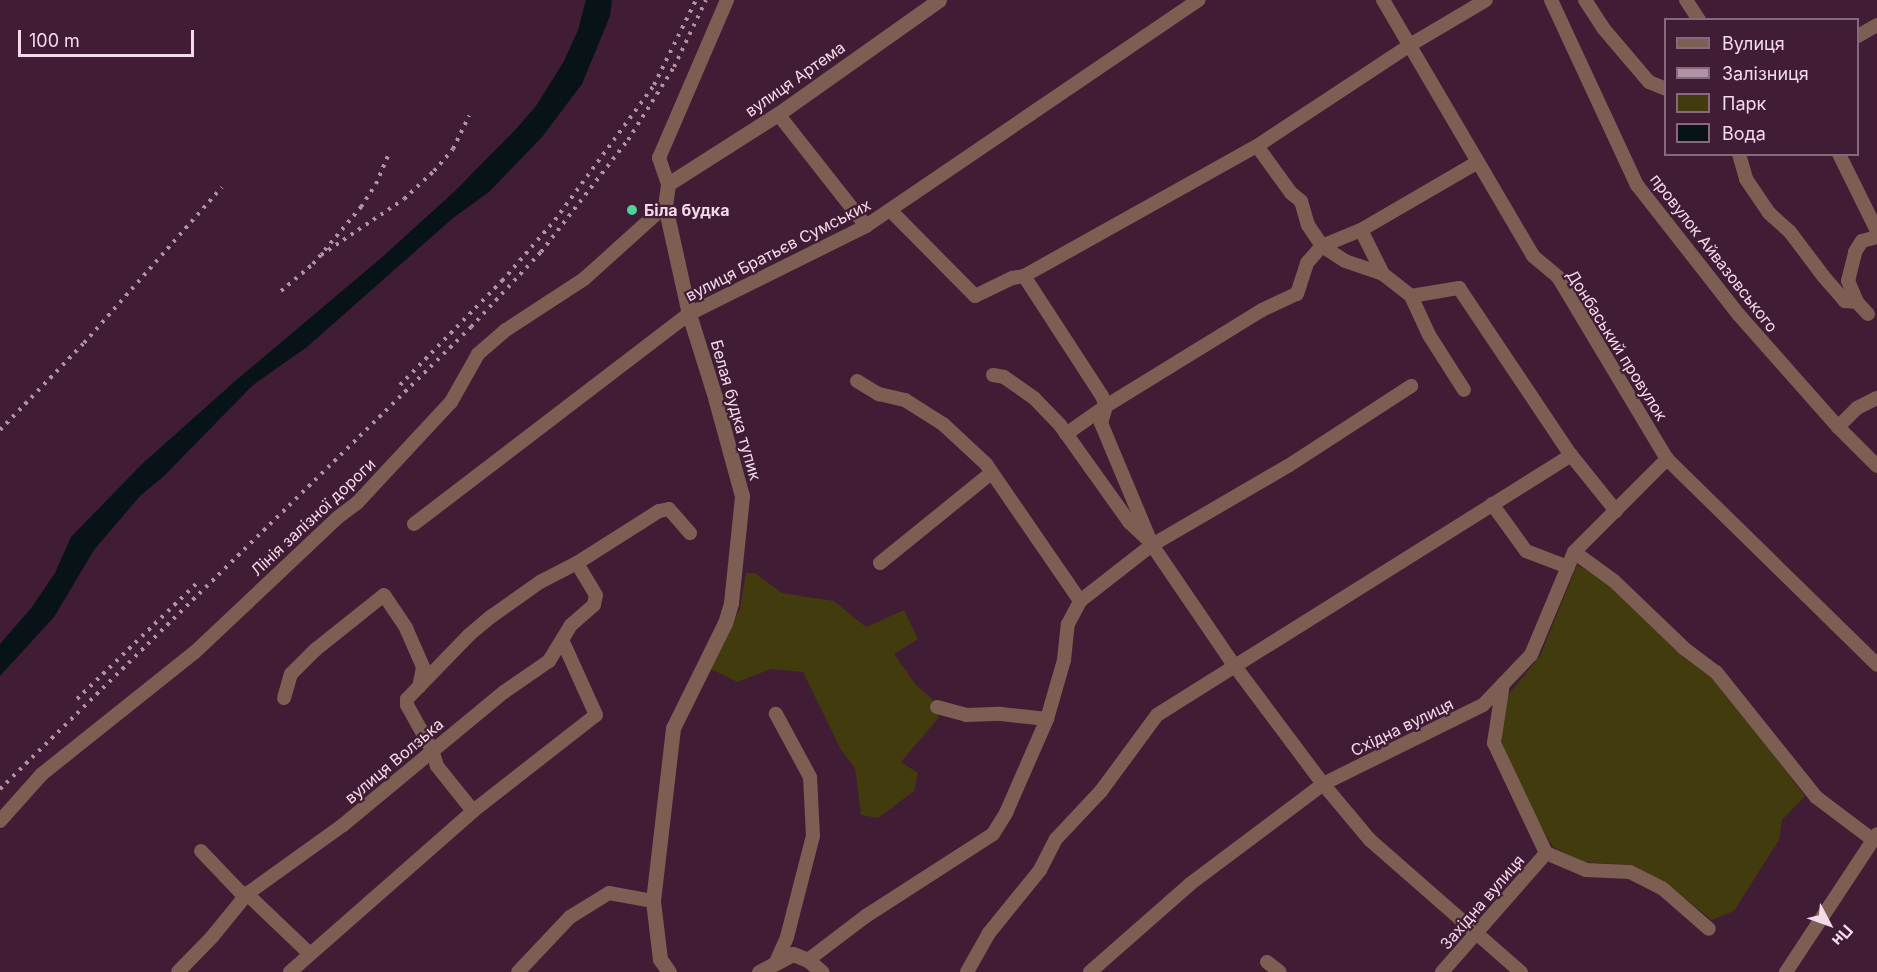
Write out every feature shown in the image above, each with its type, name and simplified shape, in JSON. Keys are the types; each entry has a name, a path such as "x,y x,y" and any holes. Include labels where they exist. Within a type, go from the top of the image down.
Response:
{"street":[{"path":"668,184 659,158 727,0"},
{"name":"вулиця Артема","path":"668,184 778,114 939,0"},
{"name":"вулиця Братьєв Сумських","path":"414,524 689,314 866,226 1198,0"},
{"name":"Донбаський провулок","path":"1383,0 1533,256 1558,277 1668,459 1877,665"},
{"path":"890,210 975,296 1012,278 1024,276 1257,146 1410,45 1486,0"},
{"name":"провулок Айвазовського","path":"1551,0 1637,184 1739,315 1838,427 1877,466"},
{"path":"1585,0 1603,28 1650,82 1664,89"},
{"path":"1686,0 1698,18"},
{"path":"1859,35 1877,25"},
{"path":"778,114 866,226"},
{"path":"1257,146 1291,193 1301,201 1308,225 1322,246 1345,261 1383,274 1411,296 1429,335 1464,390"},
{"path":"1740,156 1746,180 1769,213 1790,232 1845,301 1857,302"},
{"path":"1840,156 1877,231"},
{"path":"1066,434 1106,406 1262,310 1297,294 1307,263 1322,246 1361,230 1478,162"},
{"name":"Белая будка тупик","path":"659,965 653,901 673,728 725,623 732,596 742,496 715,396 689,314 665,206 668,184"},
{"name":"Лінія залізної дороги","path":"0,821 42,774 195,652 337,518 357,503 451,402 478,354 506,330 584,279 665,206"},
{"path":"1361,230 1383,274"},
{"path":"1868,314 1857,302 1848,281 1855,252 1862,241 1877,237"},
{"path":"1024,276 1102,396 1106,406 1101,423 1152,545"},
{"path":"1411,296 1459,288 1571,455 1616,512"},
{"path":"993,375 1004,378 1034,398 1066,434 1130,523 1152,545 1234,665 1323,784 1370,840 1521,972"},
{"path":"857,381 879,394 905,400 943,424 986,464 1080,601"},
{"path":"808,960 866,916 993,834 1006,813 1047,719 1064,660 1068,624 1080,601 1152,545 1288,466 1411,386"},
{"path":"1838,427 1857,408 1877,398"},
{"path":"967,972 989,933 1040,870 1056,839 1101,791 1157,715 1571,455"},
{"name":"Східна вулиця","path":"1090,972 1190,884 1323,784 1483,705 1531,655 1574,552 1668,459"},
{"path":"880,563 992,473"},
{"path":"1492,504 1526,551 1568,567"},
{"path":"473,811 437,766 432,750 407,705 407,699 444,660 492,616 540,582 577,563 659,511 669,509 690,533"},
{"path":"1574,552 1614,581 1685,649 1716,672 1816,797 1875,837 1786,972"},
{"name":"вулиця Волзька","path":"178,972 212,938 247,894 344,825 504,692 549,661 563,642 571,625 594,605 596,595 577,563"},
{"path":"284,698 291,674 315,650 384,595 406,628 423,667 418,690"},
{"path":"290,972 473,811 596,715 563,642"},
{"name":"Західна вулиця","path":"1503,684 1494,742 1546,853 1587,870 1630,872 1662,888 1709,929"},
{"path":"937,707 966,715 1001,714 1047,719"},
{"path":"776,714 810,777 813,836 787,937 776,962"},
{"path":"201,851 240,892 247,894 309,953"},
{"name":"Західна вулиця","path":"1442,972 1546,853"},
{"path":"518,972 570,916 609,893 653,901"},
{"path":"759,972 793,954 808,960 822,972"},
{"path":"1267,962 1280,972"},
{"path":"659,965 669,972"}],"green space":[{"path":"1577,565 1609,583 1714,675 1805,796 1782,820 1779,840 1734,911 1712,920 1664,882 1632,865 1583,862 1553,847 1508,771 1500,730 1508,695 1540,656"},
{"path":"746,573 755,573 782,593 834,601 866,627 904,610 918,639 894,654 917,686 931,698 939,717 901,762 918,773 914,791 878,818 861,815 855,768 841,750 803,672 771,669 737,682 711,669 740,608"}],"water":[{"path":"586,0 612,0 610,16 582,84 542,137 489,192 453,218 307,347 253,385 164,476 140,496 94,550 54,617 0,676 0,644 32,607 55,573 71,537 141,465 234,382 380,259 455,191 516,129 536,106 564,61 578,30"}],"railway":[{"path":"400,385 502,281 555,220 654,85 696,0"},
{"path":"0,789 471,327 541,252 628,140 674,67 706,0"},
{"path":"321,255 404,199 434,171 453,149 469,116"},
{"path":"281,291 313,264 361,207 376,184 389,154"},
{"path":"0,430 84,343 222,187"},
{"path":"77,699 198,582"}],"place":[{"name":"Біла будка","path":"632,210"}]}
